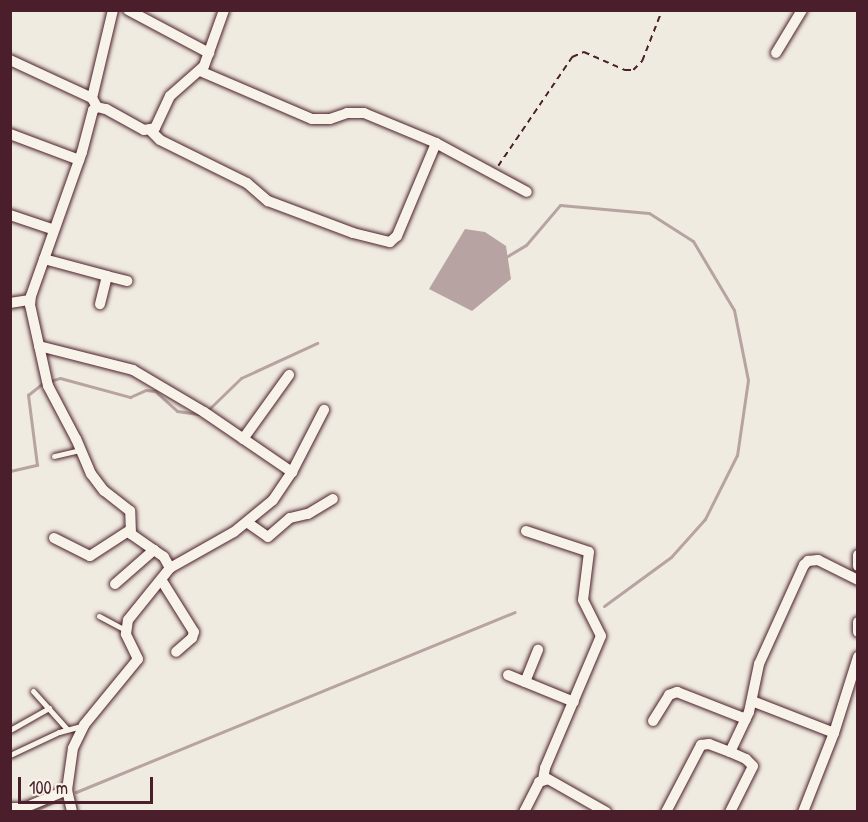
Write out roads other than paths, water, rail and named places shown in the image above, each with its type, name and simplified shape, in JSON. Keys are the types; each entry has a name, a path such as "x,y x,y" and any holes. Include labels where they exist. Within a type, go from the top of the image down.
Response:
{"street":[{"path":"113,10 94,103 79,160 52,229 30,300 47,381 96,482 130,511 130,530"},
{"path":"128,10 209,53"},
{"path":"150,130 158,124 170,96 200,71 224,10"},
{"path":"776,53 802,10"},
{"path":"10,60 150,130 160,140 247,183 268,201 353,233 390,242 397,236 436,143"},
{"path":"200,71 312,119 330,119 347,112 364,113 436,143 527,192"},
{"path":"10,135 79,160"},
{"path":"10,215 52,229"},
{"path":"44,259 127,281"},
{"path":"100,304 107,276"},
{"path":"10,303 30,300"},
{"path":"39,346 133,370 207,413 292,472"},
{"path":"243,439 289,375"},
{"path":"72,812 67,790 73,748 84,725 107,694 136,664 137,654 125,630 128,620 162,581 170,568 200,554 249,523 273,500 292,472 324,410"},
{"path":"249,523 268,537 290,518 308,514 333,500"},
{"path":"54,538 90,556 130,530"},
{"path":"130,530 164,557 170,568"},
{"path":"524,812 543,779 544,768 601,636 583,600 590,556 583,549 526,531"},
{"path":"115,584 154,550"},
{"path":"858,555 858,566"},
{"path":"730,752 752,701 759,664 804,565 808,561 818,560 858,580"},
{"path":"162,581 194,632 192,638 176,652"},
{"path":"858,622 858,632"},
{"path":"525,682 538,649"},
{"path":"803,812 834,733 858,657"},
{"path":"508,675 574,702"},
{"path":"653,721 669,695 677,692 746,719"},
{"path":"752,701 834,733"},
{"path":"666,812 701,746 709,744 746,759 753,766 730,812"},
{"path":"543,779 555,782 606,812"},
{"path":"10,808 24,808 67,790"}],"lane":[{"path":"54,456 81,450"},
{"path":"99,616 125,630"},
{"path":"33,691 67,729"},
{"path":"10,730 49,708"},
{"path":"10,755 67,729 84,725"}],"waterway":[{"path":"506,257 526,245 560,205 649,213 693,241 734,310 748,380 737,455 705,519 671,557 604,606"},
{"path":"208,410 241,378 317,343"},
{"path":"50,381 60,378 130,397 146,390 155,391 177,411 204,415"},
{"path":"10,471 37,465 28,395 43,383"},
{"path":"76,792 514,612"},
{"path":"31,812 62,798"}]}
